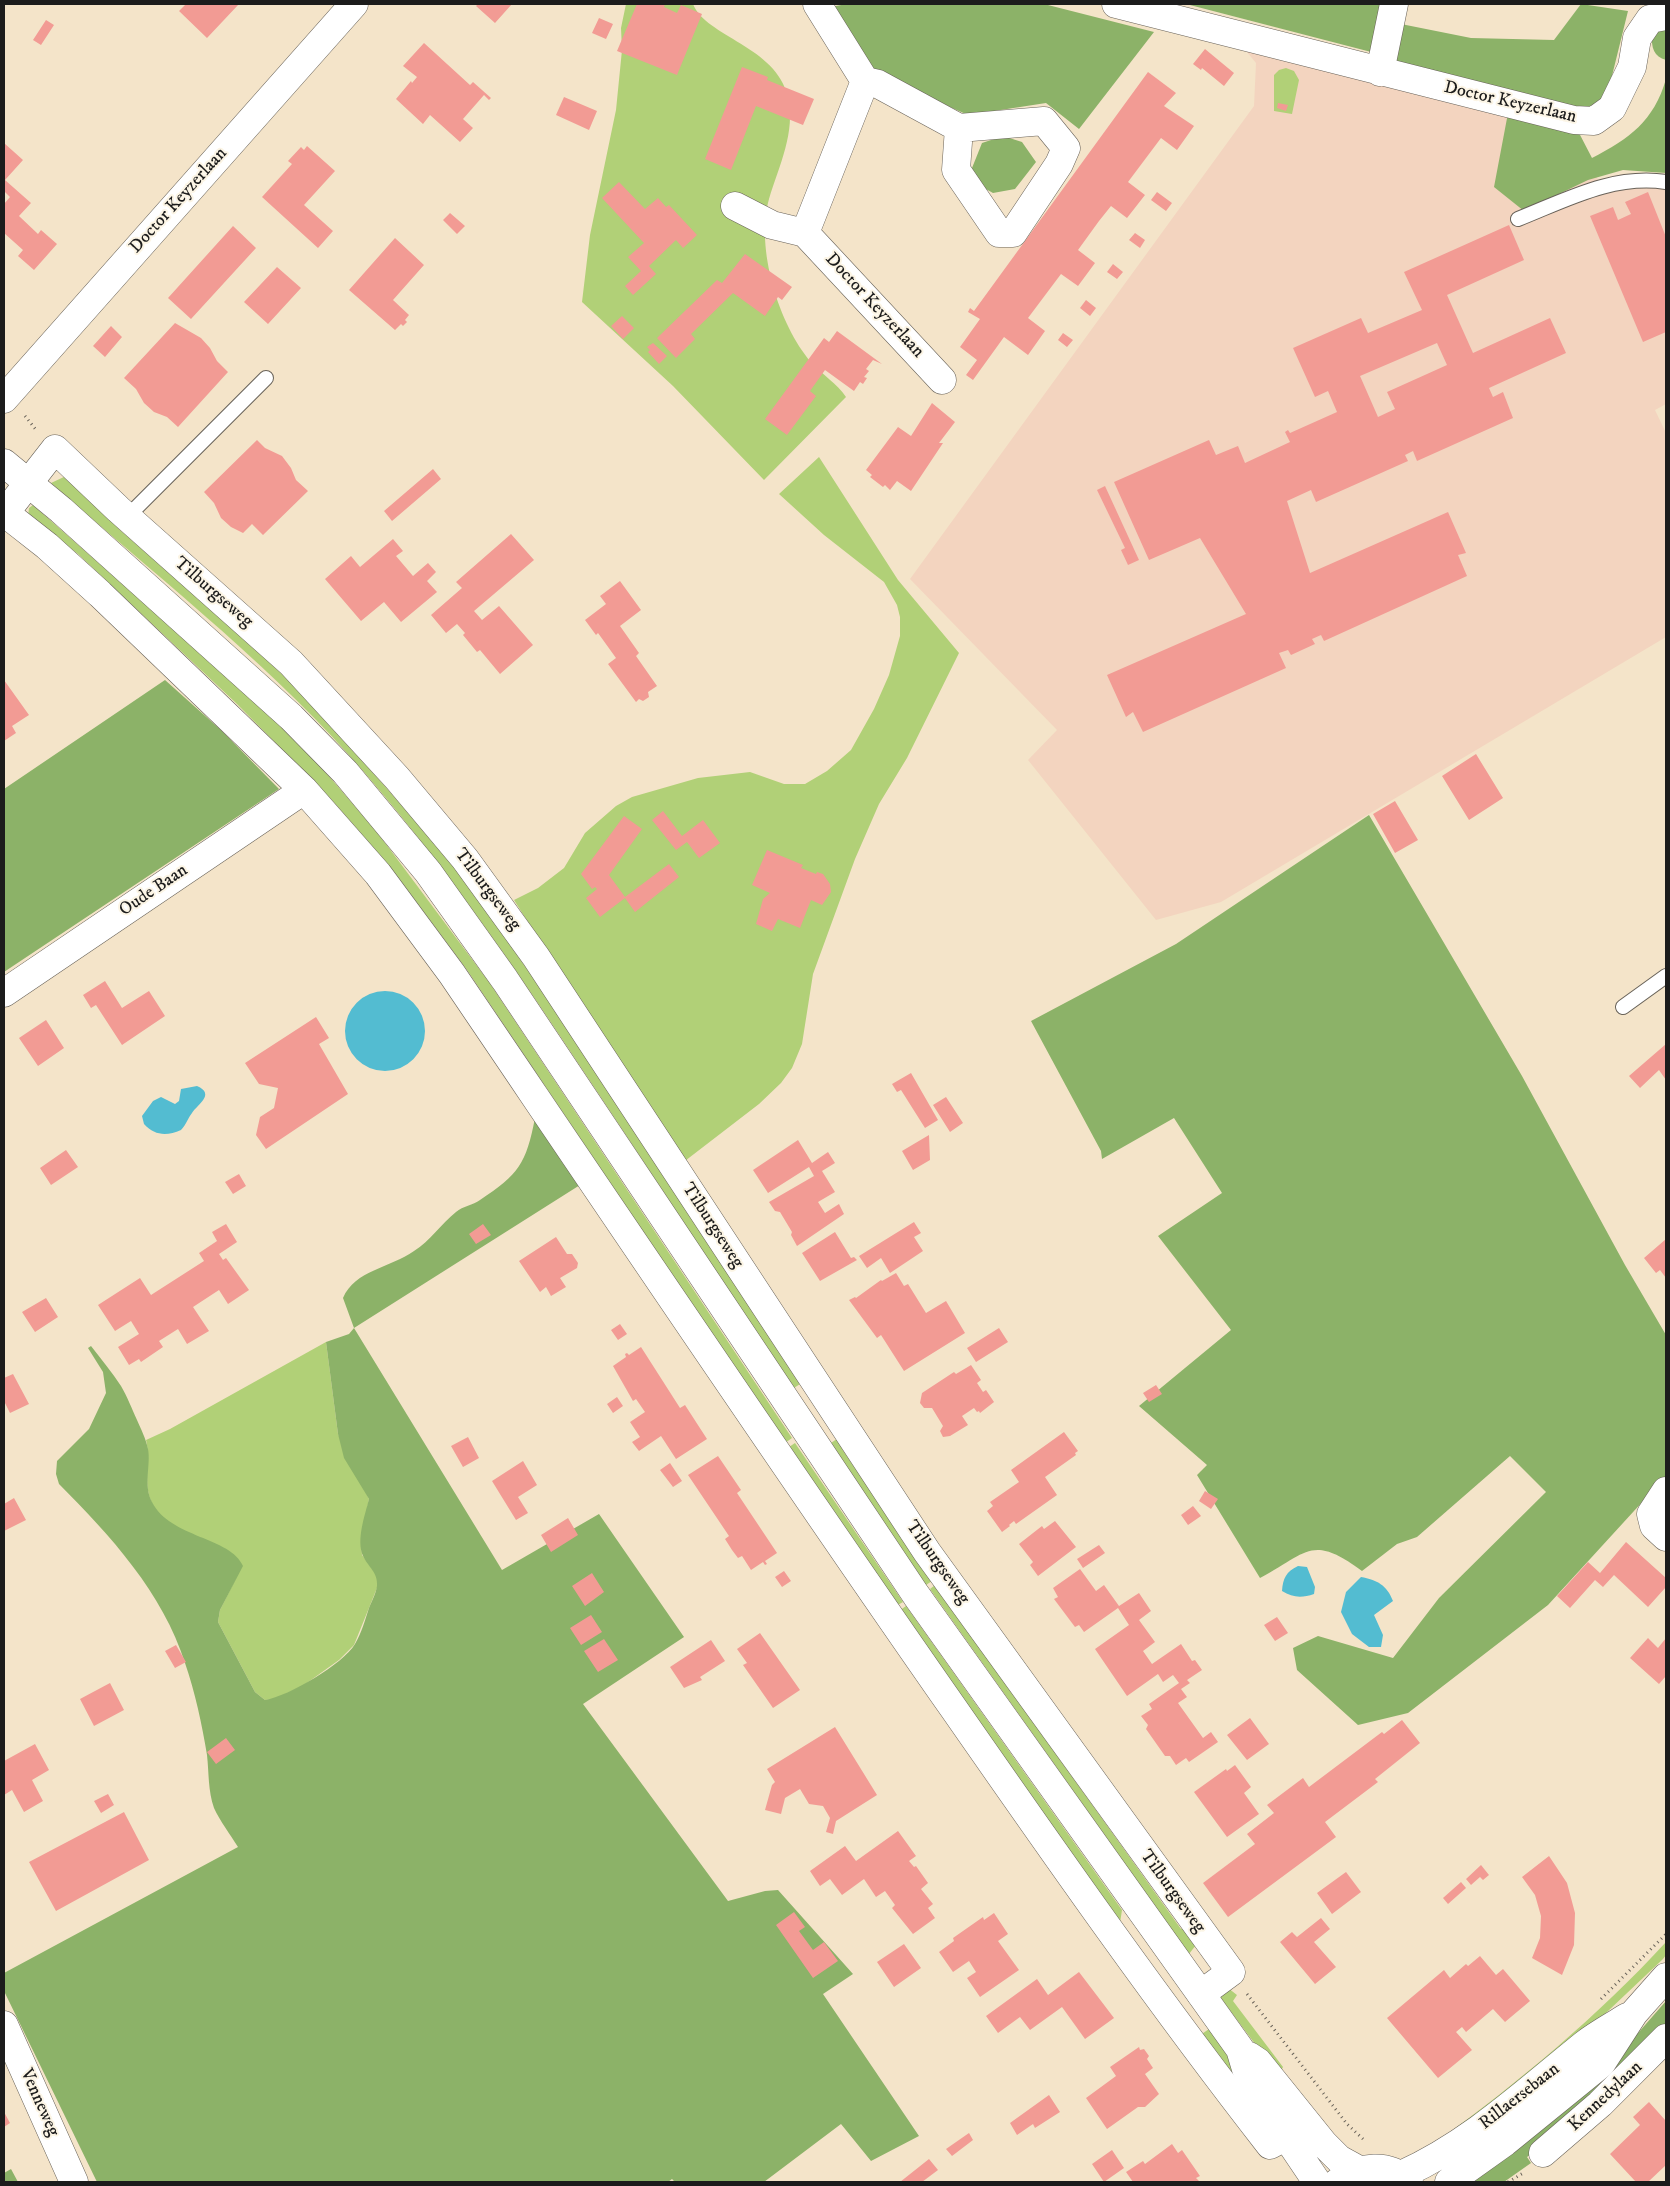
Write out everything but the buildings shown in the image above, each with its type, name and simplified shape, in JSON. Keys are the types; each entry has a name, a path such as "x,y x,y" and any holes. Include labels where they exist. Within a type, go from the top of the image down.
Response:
{"street":[{"name":"Doctor Keyzerlaan","path":"5,397 354,4"},
{"path":"817,4 865,81 878,84 960,128 1044,121 1066,148 1060,164 1013,233 999,233 956,170 960,128"},
{"name":"Doctor Keyzerlaan","path":"1116,4 1574,120 1594,121 1612,108 1632,67 1637,38 1650,19 1666,16"},
{"path":"1380,72 1394,4"},
{"path":"735,206 772,225 805,233 865,81"},
{"name":"Doctor Keyzerlaan","path":"805,233 942,380"},
{"path":"5,513 27,482 55,449"},
{"name":"Tilburgseweg","path":"55,449 127,517 263,636 318,689 397,778 497,900 928,1552 1231,1972"},
{"name":"Tilburgseweg","path":"4,463 208,640 291,717 345,772 418,861 505,980 916,1595 1240,2049 1246,2069 1278,2141"},
{"name":"Tilburgseweg","path":"5,513 47,546 100,594 304,790 378,874 424,934 878,1602 1142,1974 1207,2064 1278,2141 1304,2160 1317,2182"},
{"name":"Oude Baan","path":"4,993 304,790"},
{"path":"1666,1491 1651,1514 1654,1526 1666,1538"},
{"path":"1201,1994 1231,1972"},
{"name":"Rillaersebaan","path":"1449,2182 1505,2142 1601,2064 1634,2013 1666,1978"},
{"name":"Rillaersebaan","path":"1405,2179 1435,2160 1513,2104 1586,2043 1634,2013"},
{"name":"Venneweg","path":"4,2025 74,2182"},
{"name":"Kennedylaan","path":"1543,2153 1600,2104 1666,2038"},
{"name":"Tilburgseweg","path":"1240,2049 1258,2062 1324,2144 1339,2158 1348,2176"},
{"path":"1348,2176 1369,2168 1384,2168 1405,2179"}],"lane":[{"path":"1518,219 1603,186 1627,180 1666,182"},
{"path":"127,517 266,378"},
{"path":"1623,1007 1666,976"}],"path":[{"path":"5,397 55,449"},
{"path":"1231,1972 1347,2124"}],"shaded area":[{"path":"1242,46 1555,125 1592,159 1598,181 1623,174 1666,176 1666,404 1655,410 1666,433 1666,637 1221,902 1156,920 1028,760 1057,730 910,579 1254,106 1256,63"}],"green space":[{"path":"626,4 693,4 700,15 712,25 756,54 770,66 781,80 788,97 790,123 788,136 765,219 768,262 780,307 799,346 811,362 846,397 764,480 673,386 582,302 590,235 616,110 622,50 621,28"},
{"path":"847,4 1044,4 1154,32 1079,129 1046,103 968,115 889,80 862,62 830,7"},
{"path":"1186,4 1388,4 1375,53"},
{"path":"1581,4 1628,11 1607,96 1595,111 1393,66 1396,23 1471,38 1554,40"},
{"path":"1666,25 1666,60 1656,54 1652,35"},
{"path":"1286,68 1294,71 1299,80 1292,114 1274,111 1274,75 1279,70"},
{"path":"1666,79 1666,173 1623,170 1588,180 1524,211 1494,187 1508,113 1578,131 1592,158 1629,136 1638,127 1655,106"},
{"path":"1003,136 1022,142 1036,162 1015,189 993,193 977,184 972,168 982,143"},
{"path":"819,457 898,580 959,653 907,758 879,804 855,859 813,974 802,1044 792,1068 781,1083 759,1104 681,1164 514,900 538,888 564,868 585,833 616,806 632,797 698,778 750,772 784,784 805,784 827,771 851,750 874,709 889,675 900,636 900,617 897,605 884,582 824,535 779,494"},
{"path":"66,476 120,530 248,642 308,699 434,842 476,895 540,988 800,1384 794,1388 537,1001 447,875 382,793 348,754 278,682 203,614 51,483"},
{"path":"33,505 264,709 322,768 377,832 489,982 792,1438 785,1443 467,970 391,868 330,798 237,704 78,554 28,516 29,508"},
{"path":"165,680 222,731 279,789 4,972 4,789"},
{"path":"1369,815 1522,1076 1625,1265 1666,1335 1666,1476 1548,1605 1408,1713 1358,1725 1297,1670 1293,1648 1318,1636 1393,1658 1439,1598 1546,1492 1510,1456 1417,1537 1397,1544 1362,1571 1332,1553 1320,1550 1300,1555 1260,1578 1197,1475 1207,1465 1139,1406 1231,1330 1158,1236 1222,1193 1174,1118 1102,1159 1101,1151 1031,1021 1176,944"},
{"path":"535,1118 580,1185 354,1328 343,1298 349,1289 364,1275 405,1257 414,1251 456,1212 477,1202 504,1183 519,1166 524,1157"},
{"path":"354,1328 502,1570 599,1514 684,1637 583,1704 728,1901 765,1891 778,1890 853,1974 823,1994 919,2136 871,2161 841,2124 764,2182 675,2182 672,2179 668,2182 97,2182 4,1991 4,1973 238,1847 219,1818 212,1802 207,1755 198,1708 189,1674 175,1637 149,1589 133,1566 59,1484 56,1474 57,1461 89,1429 106,1393 103,1372 88,1348 91,1346 121,1386 143,1434 149,1455 148,1489 152,1502 161,1514 172,1523 226,1549 236,1556 243,1566 220,1610 218,1622 255,1692 265,1700 301,1686 328,1669 349,1652 360,1635 376,1589 376,1577 363,1556 360,1543 369,1499 344,1458 338,1434 326,1342 349,1334"},
{"path":"326,1342 338,1434 369,1499 361,1541 362,1555 377,1575 377,1588 354,1645 339,1660 304,1685 275,1699 265,1700 255,1692 218,1622 220,1610 242,1566 226,1550 173,1525 156,1511 151,1501 148,1486 146,1440 170,1429"},
{"path":"841,1436 846,1445 842,1449 932,1581 926,1585 831,1443"},
{"path":"795,1443 903,1602 896,1606 789,1447"},
{"path":"935,1585 1181,1929 1185,1927 1196,1945 1189,1954 930,1589"},
{"path":"906,1606 1122,1910 1120,1923 899,1611"},
{"path":"1666,1942 1666,1955 1663,1959 1551,2065 1438,2141 1528,2072 1557,2047 1613,1996"},
{"path":"1228,1988 1237,1995 1233,2001 1283,2067 1281,2071 1276,2072 1217,1993"},
{"path":"1666,2001 1666,2029 1548,2142 1527,2157 1531,2163 1504,2182 1466,2182 1618,2056"},
{"path":"1209,2029 1234,2064 1268,2125 1196,2038"},
{"path":"11,2169 18,2182 4,2182 4,2173"}],"water":[{"path":"385,991 400,994 413,1003 422,1016 425,1031 422,1046 413,1059 400,1068 385,1071 370,1068 357,1059 348,1046 345,1031 348,1016 357,1003 370,994"},
{"path":"197,1086 205,1092 204,1100 181,1130 161,1134 152,1131 144,1124 142,1116 153,1101 161,1097 175,1104 179,1101 181,1089"},
{"path":"1298,1566 1307,1567 1315,1587 1314,1594 1298,1597 1282,1591 1286,1576"},
{"path":"1361,1577 1381,1584 1391,1595 1393,1601 1374,1615 1383,1635 1381,1647 1369,1647 1352,1634 1341,1612 1346,1592"}]}
